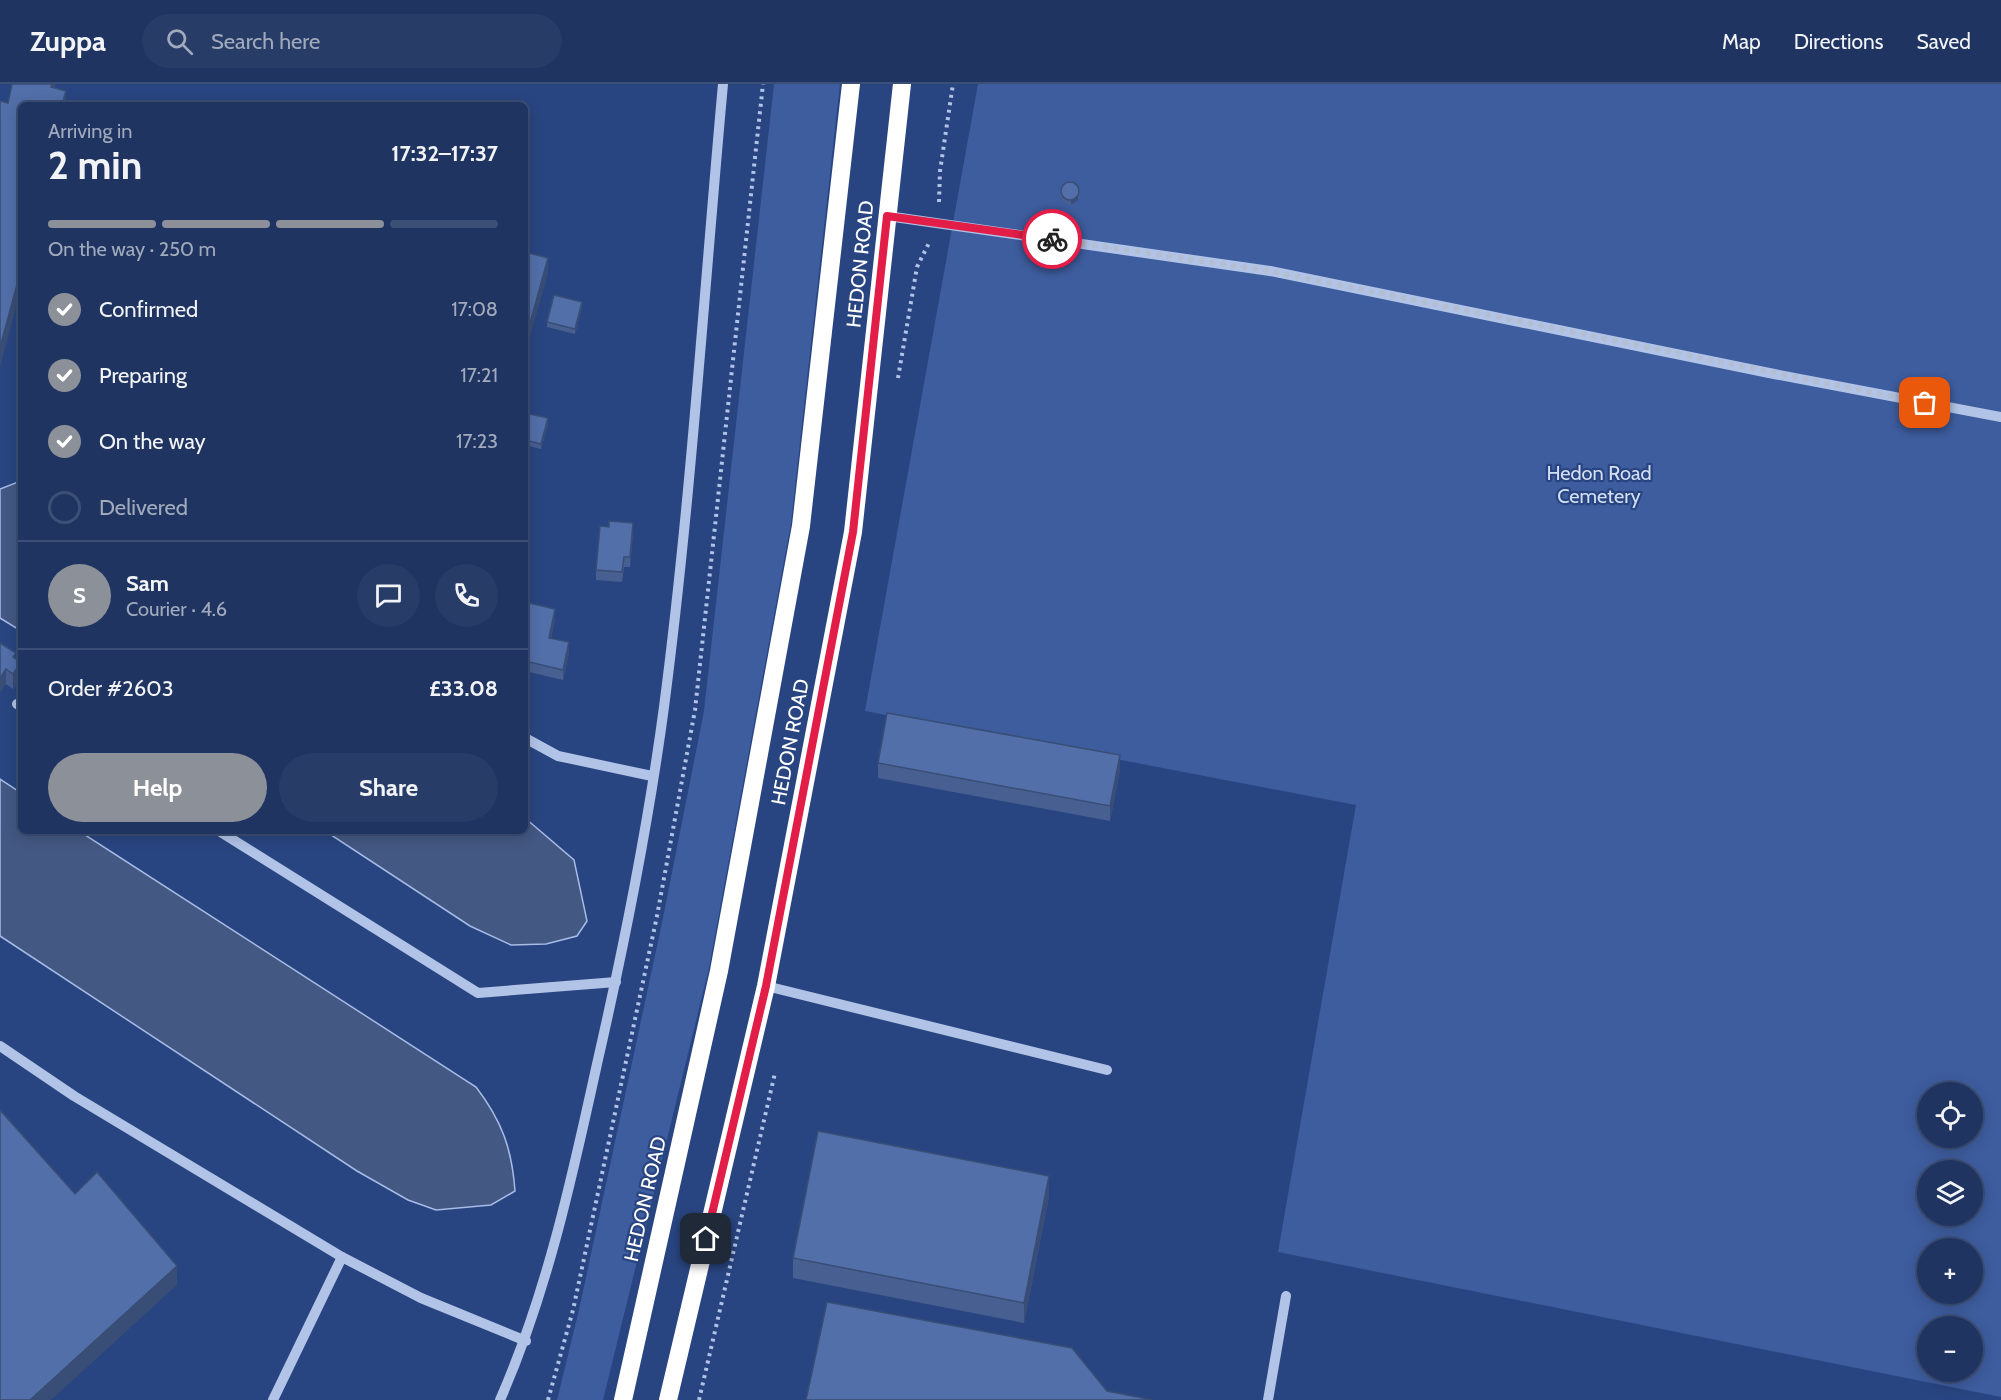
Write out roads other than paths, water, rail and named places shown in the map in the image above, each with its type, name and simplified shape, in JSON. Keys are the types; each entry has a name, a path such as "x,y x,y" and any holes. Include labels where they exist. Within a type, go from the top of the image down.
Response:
{"highway":[{"name":"HEDON ROAD","path":"623,1400 718,971 801,526 851,84"},
{"name":"HEDON ROAD","path":"668,1400 766,986 853,532 902,84"}],"lane":[{"path":"500,1400 526,1341 574,1167 635,890 678,590 723,84"},
{"path":"887,216 1270,271 1774,374 2001,417"},
{"path":"528,740 558,756 652,776"},
{"path":"224,834 478,993 616,982"},
{"path":"766,986 1107,1070"},
{"path":"0,1046 74,1096 342,1257 421,1298 526,1341"},
{"path":"273,1400 342,1257"},
{"path":"1269,1400 1286,1296"}],"park label":[{"name":"Hedon Road Cemetery","path":"1599,484"}]}
